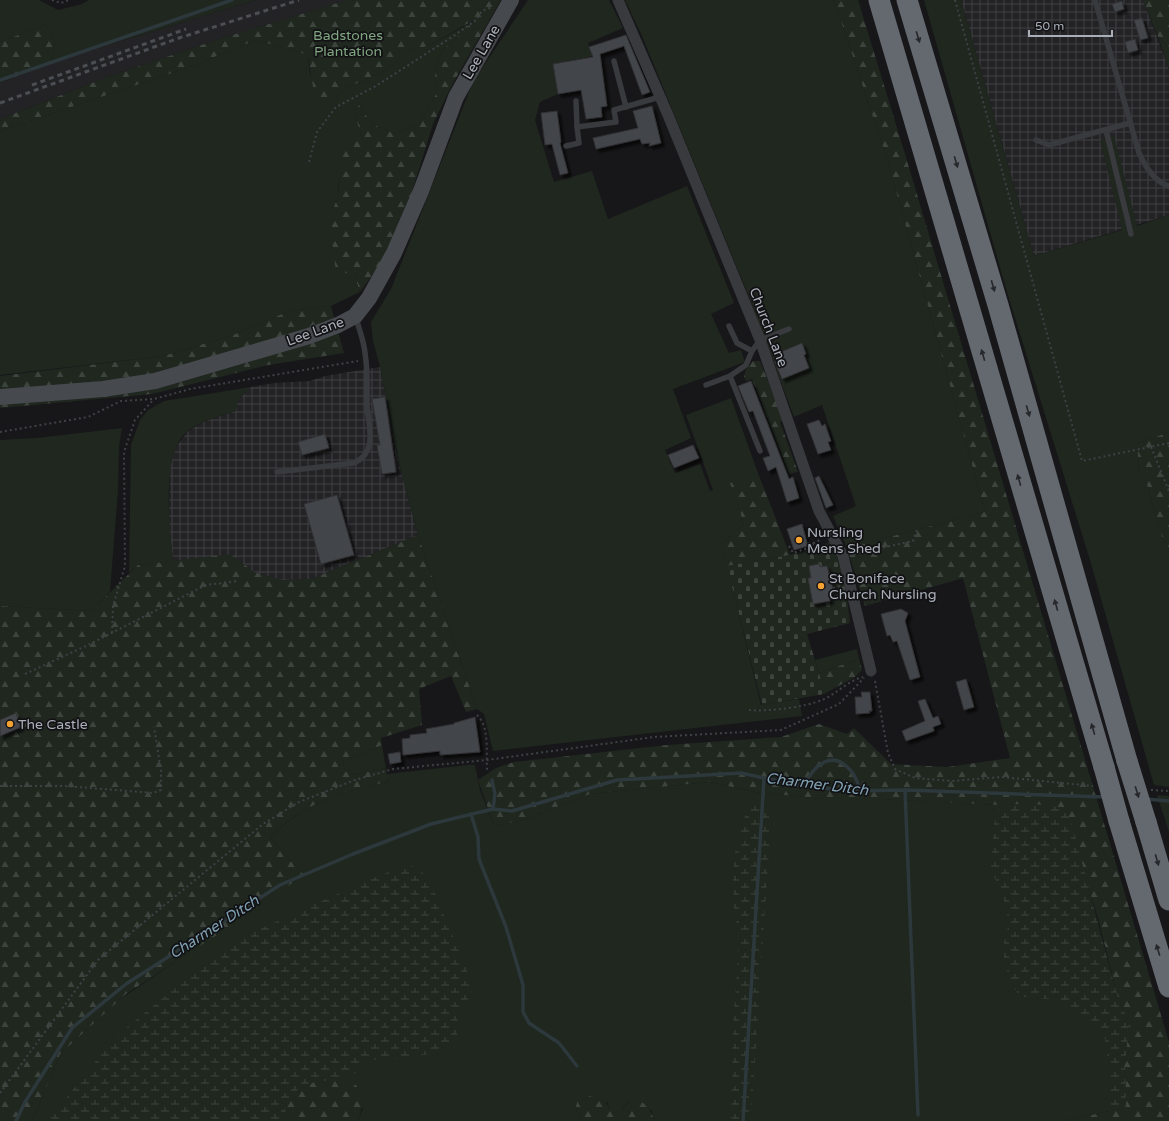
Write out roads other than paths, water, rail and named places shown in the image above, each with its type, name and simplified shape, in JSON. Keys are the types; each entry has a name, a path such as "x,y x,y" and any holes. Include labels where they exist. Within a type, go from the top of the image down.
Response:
{"highway":[{"path":"879,0 1169,987"},
{"path":"907,0 998,305 1127,761 1169,900"}],"street":[{"name":"Church Lane","path":"618,0 660,97 760,340 819,511 843,556 871,671"},
{"name":"Lee Lane","path":"0,397 102,389 155,381 309,336 338,325 355,316 369,298 394,252 421,191 456,97 504,2"}],"lane":[{"path":"1095,0 1138,153 1144,164 1159,181 1169,186"},
{"path":"614,61 626,107"},
{"path":"577,127 616,122 614,110 660,97"},
{"path":"566,146 579,143 576,101"},
{"path":"1036,140 1049,145 1130,123"},
{"path":"1106,130 1131,234"},
{"path":"277,472 354,463 363,458 370,443 371,428 367,407 368,382 366,360 355,316"},
{"path":"730,326 737,343 752,351"},
{"path":"706,385 730,376 746,364 752,351 760,340 789,329"},
{"path":"730,376 760,451"}],"waterway":[{"path":"0,80 232,0"},
{"path":"804,785 818,766 830,760 844,764 853,773 861,791"},
{"name":"Charmer Ditch","path":"16,1121 25,1102 72,1028 126,984 280,885 353,854 431,824 493,809 512,811 617,780 741,773 787,783 847,791 905,790 1105,797"},
{"path":"743,1121 764,778"},
{"path":"492,780 495,794 493,809"},
{"path":"905,790 918,1115"},
{"name":"Charmer Ditch","path":"1146,799 1169,801"},
{"name":"Charmer Ditch","path":"471,814 478,837 479,859 506,927 523,985 523,1012 529,1023 559,1043 577,1066"}],"railway":[{"path":"0,103 179,38 299,0"},
{"path":"32,85 186,29"}],"place":[{"name":"Nursling Mens Shed","path":"799,540"},
{"name":"St Boniface Church Nursling","path":"821,586"},
{"name":"The Castle","path":"10,724"}],"park label":[{"name":"Badstones Plantation","path":"348,44"}]}
